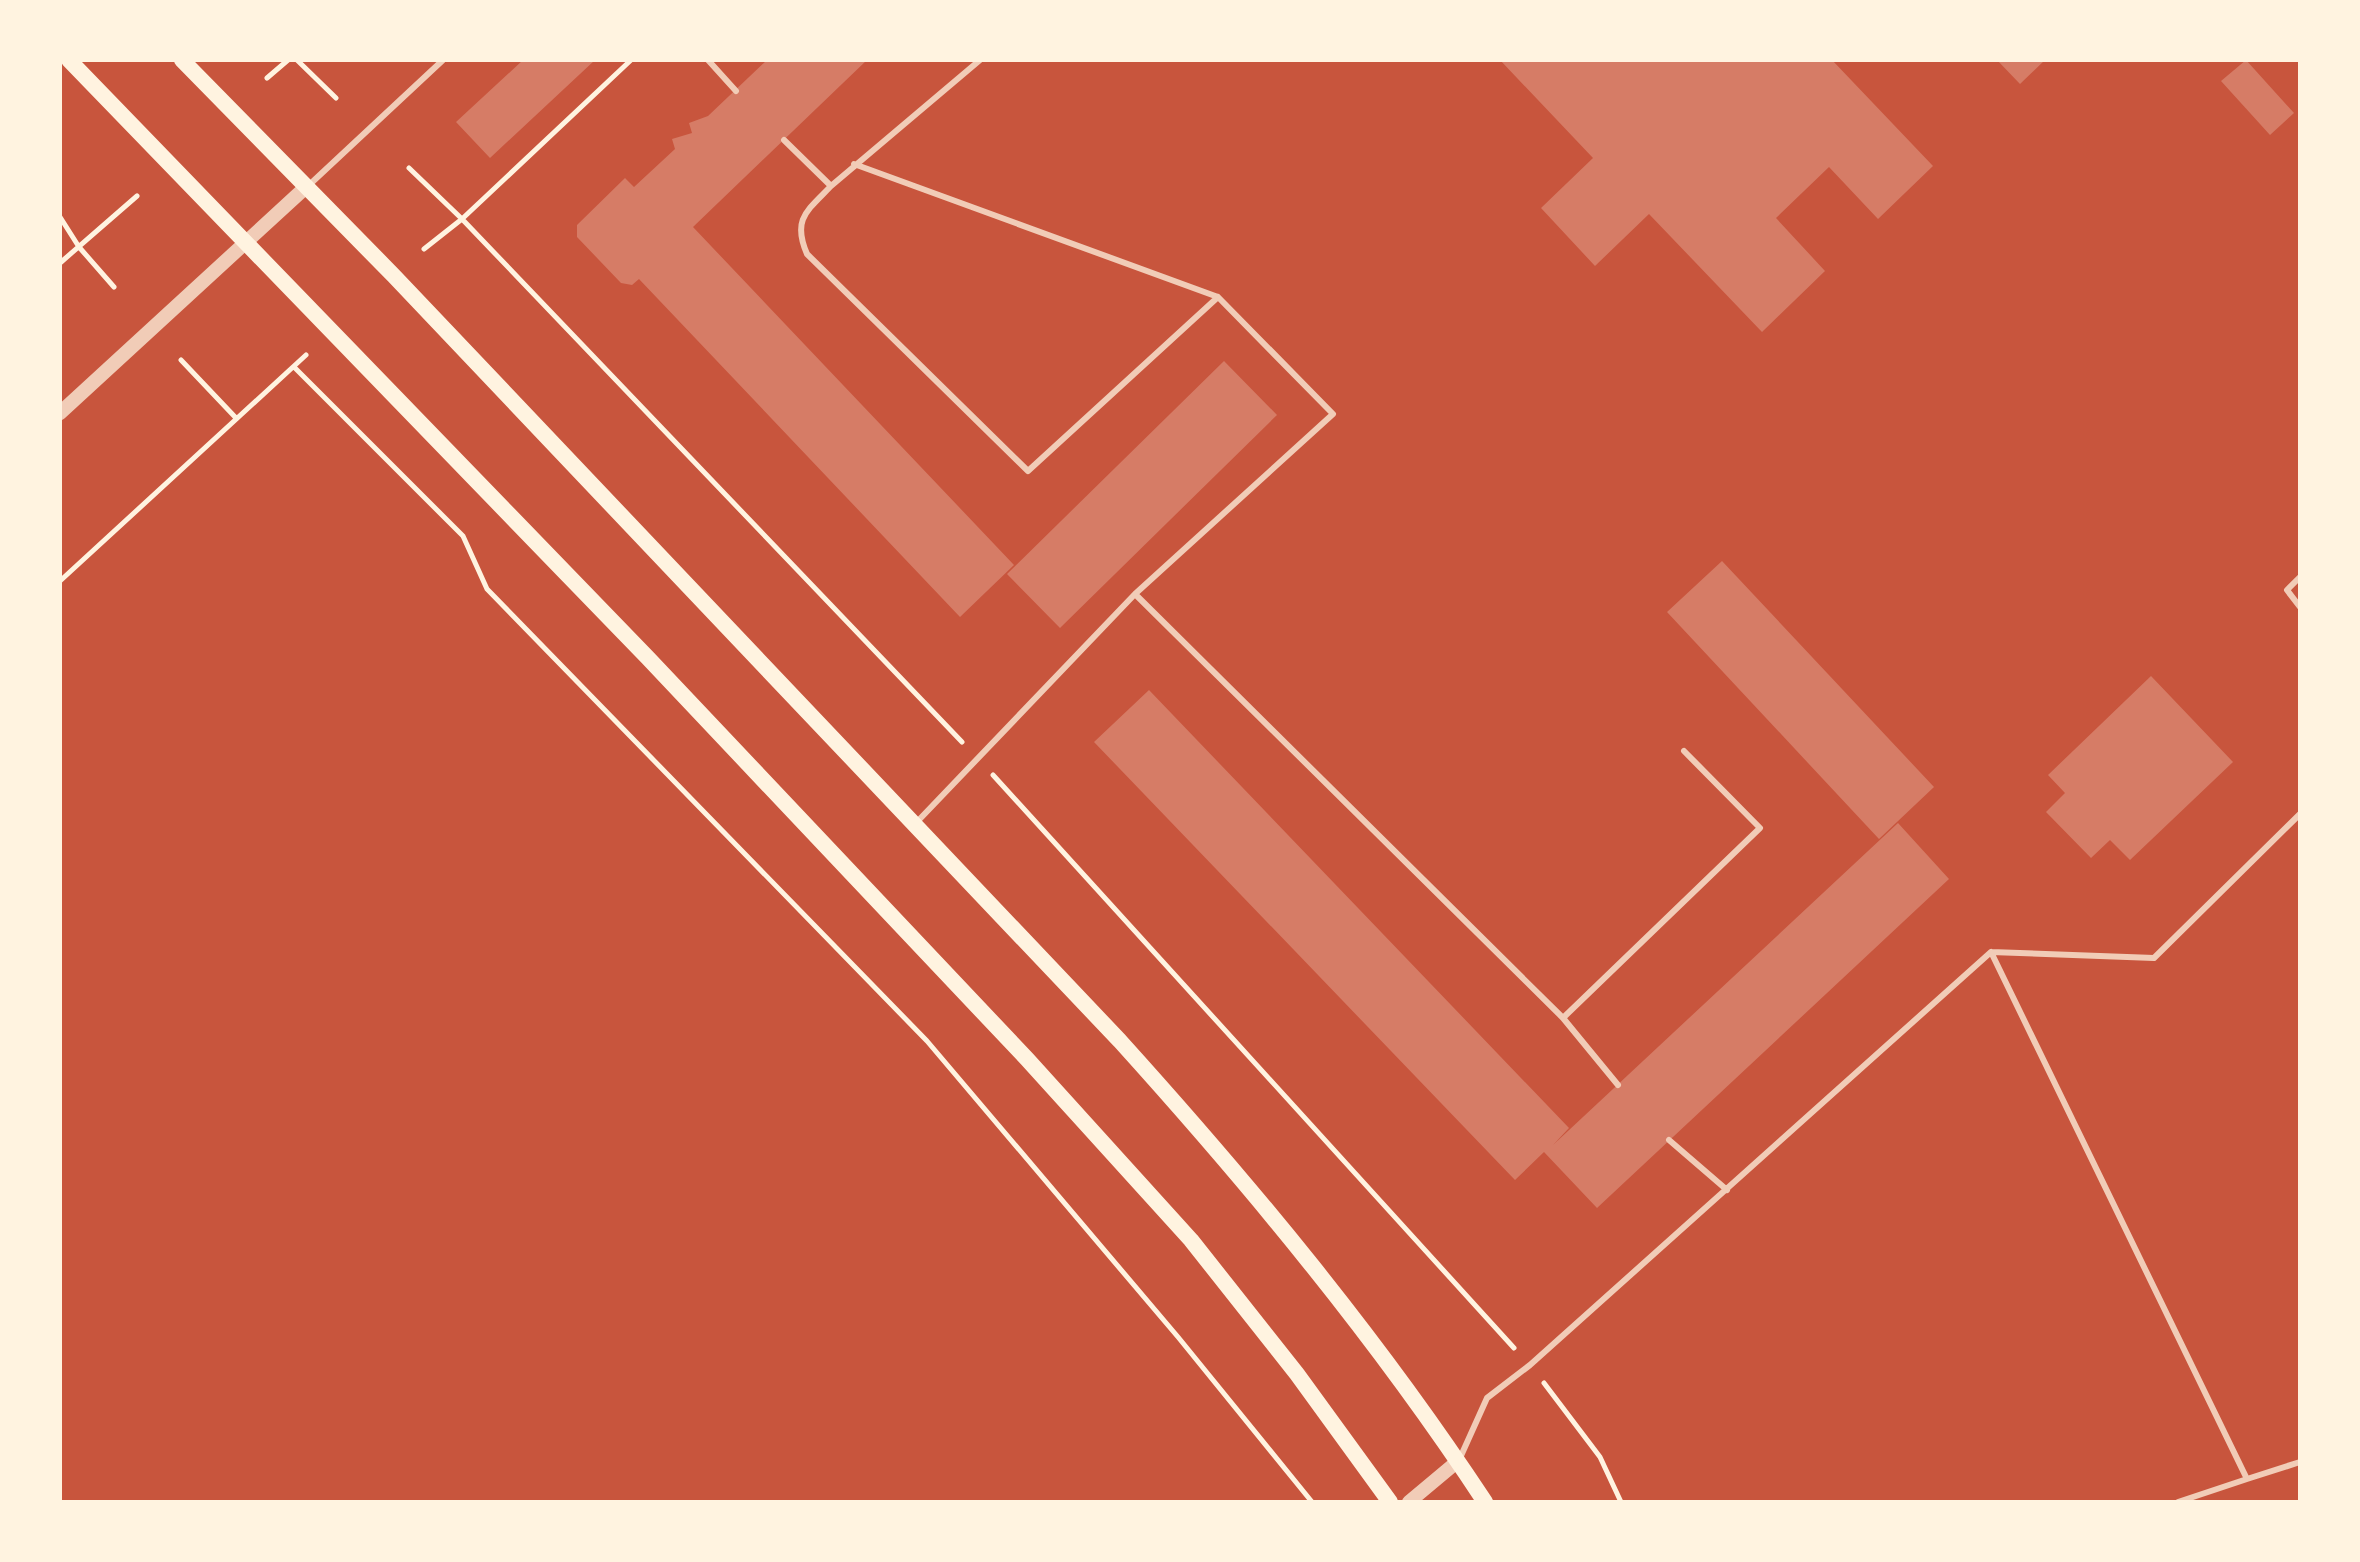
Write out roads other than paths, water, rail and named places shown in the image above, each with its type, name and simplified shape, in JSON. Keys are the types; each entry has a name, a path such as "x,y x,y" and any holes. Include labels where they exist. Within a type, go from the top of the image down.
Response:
{"main road":[{"path":"69,60 648,658 1191,1240 1297,1374 1390,1502"},
{"path":"182,60 1120,1041 1221,1152 1314,1268 1485,1502"}],"street":[{"path":"60,413 306,187"},
{"path":"1409,1502 1458,1461"}],"lane":[{"path":"306,187 443,60"},
{"path":"708,60 736,91"},
{"path":"980,60 854,164 804,215 799,234 807,254 1028,471 1218,297"},
{"path":"784,140 831,186"},
{"path":"854,164 1218,297 1333,414 1135,594 914,825"},
{"path":"2300,577 2287,590 2300,607"},
{"path":"1135,594 1563,1018 1618,1085"},
{"path":"1563,1018 1760,828 1684,751"},
{"path":"1458,1461 1487,1398 1530,1365 1991,952 2154,958 2300,814"},
{"path":"1991,952 2247,1479"},
{"path":"1669,1140 1727,1190"},
{"path":"2178,1502 2300,1462"}]}
